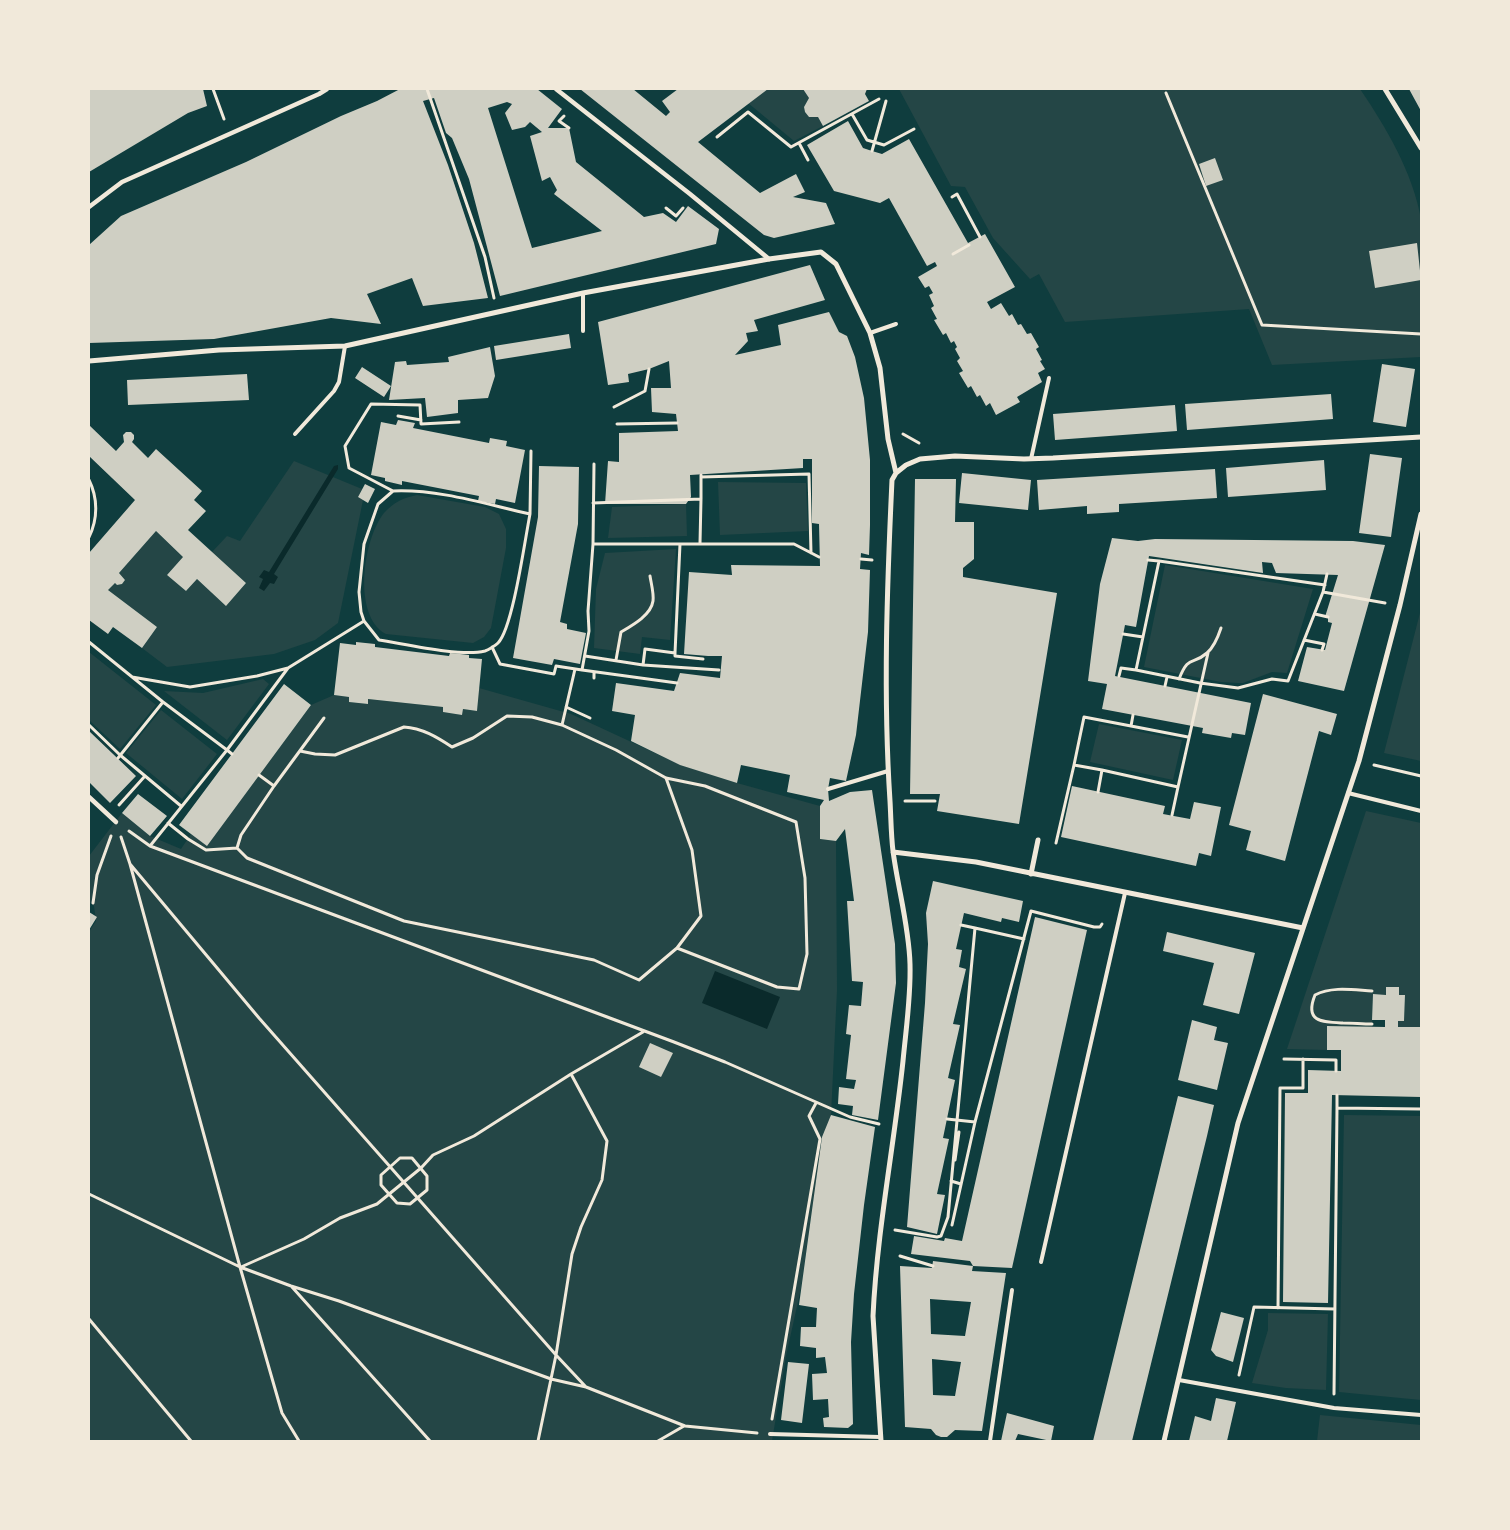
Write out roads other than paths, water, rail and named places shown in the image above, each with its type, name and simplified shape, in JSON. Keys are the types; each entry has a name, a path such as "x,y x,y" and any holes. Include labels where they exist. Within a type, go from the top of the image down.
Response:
{"street":[{"path":"89,207 122,182 327,89"},
{"path":"556,89 769,259"},
{"path":"1385,89 1421,148"},
{"path":"89,361 219,350 345,346 583,293 769,259 821,252 836,264 870,333 880,368 888,439 896,473"},
{"path":"880,1439 872,1316 881,1228 896,1125 907,1018 910,963 905,918 893,852 886,742 888,560 892,480 896,473 906,465 920,460 956,456 1030,459 1421,437"},
{"path":"1164,1441 1238,1123 1358,761 1400,605 1421,514"},
{"path":"89,797 116,822"},
{"path":"1030,874 1038,840"},
{"path":"893,852 976,862 1303,928"}],"lane":[{"path":"583,293 583,331"},
{"path":"870,333 896,324"},
{"path":"295,434 334,391 339,382 345,346"},
{"path":"1030,459 1049,378"},
{"path":"828,789 888,771"},
{"path":"1348,793 1421,810"},
{"path":"1041,1262 1124,892"},
{"path":"990,1441 1012,1290"},
{"path":"1179,1380 1334,1408 1421,1415"},
{"path":"770,1434 880,1439"}]}
